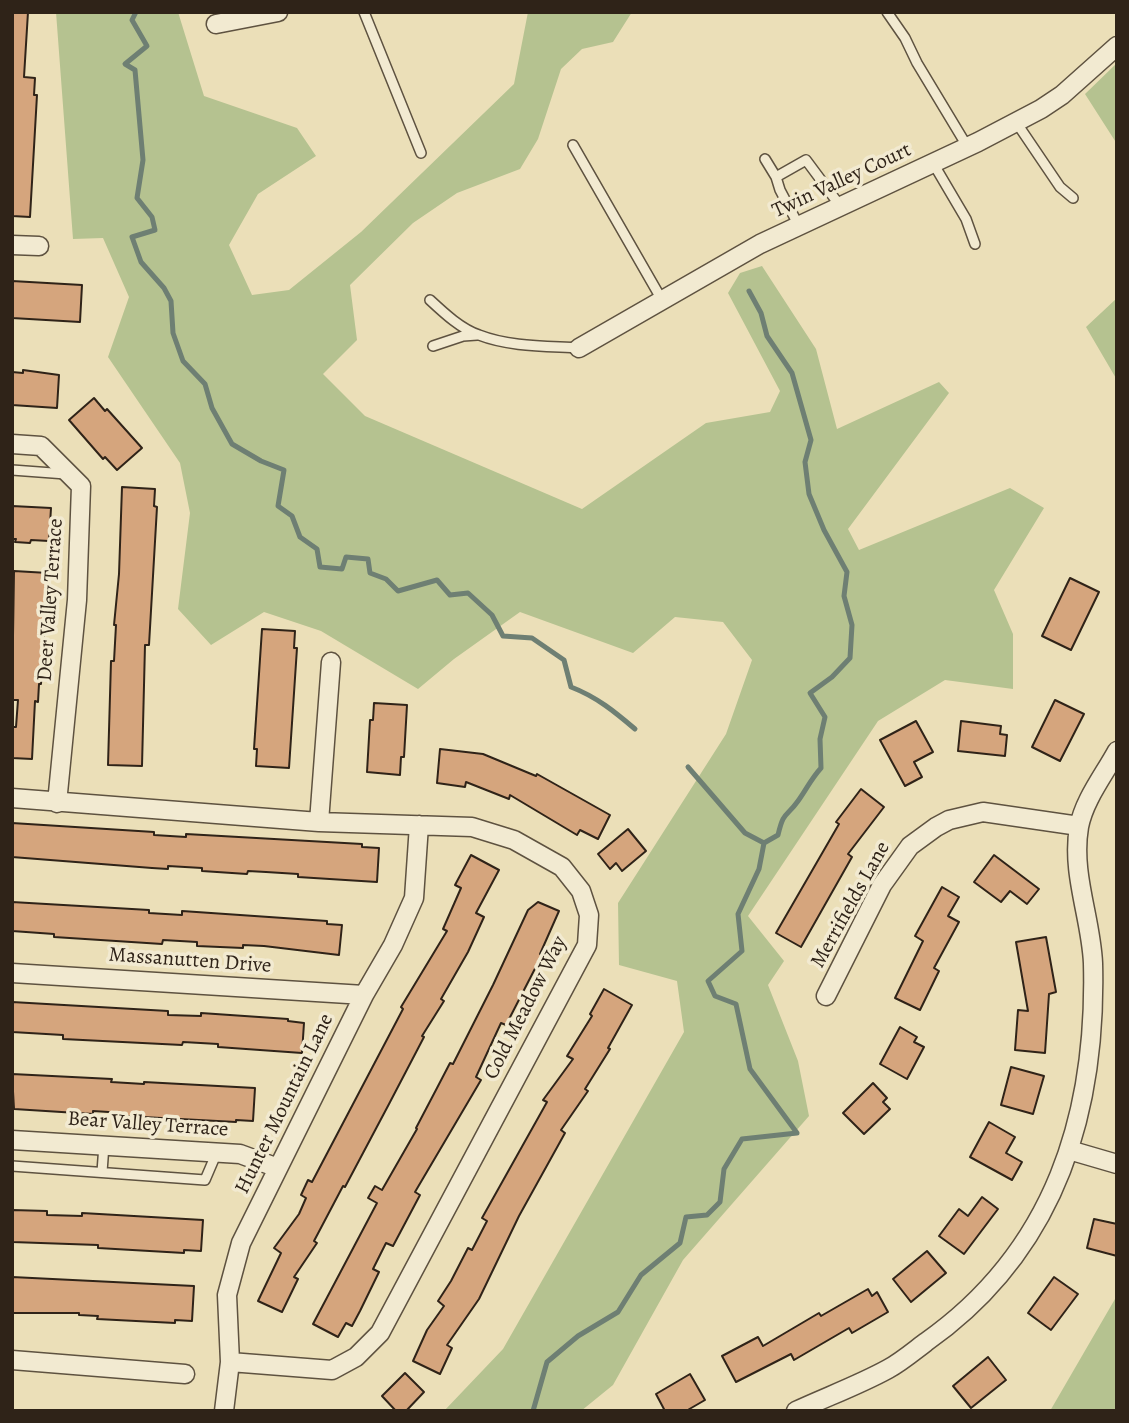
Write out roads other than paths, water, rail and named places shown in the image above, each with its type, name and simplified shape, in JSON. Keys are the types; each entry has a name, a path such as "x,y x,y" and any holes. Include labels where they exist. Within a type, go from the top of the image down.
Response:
{"street":[{"path":"216,24 278,12"},
{"name":"Twin Valley Court","path":"579,348 760,244 1016,122 1062,95 1117,46"},
{"path":"12,245 39,246"},
{"name":"Deer Valley Terrace","path":"12,444 41,446 81,486 78,587 57,803"},
{"path":"319,822 331,662"},
{"path":"796,1411 888,1369 952,1324 994,1283 1019,1252 1051,1198 1069,1150 1086,1087 1094,1009 1092,952 1077,862 1079,826 1091,797 1117,751"},
{"name":"Cold Meadow Way","path":"12,798 319,822 472,827 514,840 562,867 580,891 589,915 586,945 380,1333 356,1357 332,1370 230,1362"},
{"name":"Merrifields Lane","path":"826,996 883,885 910,846 936,827 950,820 984,812 1079,826"},
{"name":"Hunter Mountain Lane","path":"224,1411 230,1362 227,1295 242,1243 364,995 393,945 414,898 419,825"},
{"name":"Massanutten Drive","path":"12,973 364,995"},
{"name":"Bear Valley Terrace","path":"12,1140 240,1154 278,1168"},
{"path":"1069,1150 1117,1164"},
{"path":"12,1360 185,1374"}],"lane":[{"path":"364,12 421,153"},
{"path":"887,12 905,38 967,146"},
{"path":"1016,122 1060,187 1073,198"},
{"path":"573,145 662,300"},
{"path":"765,159 799,226"},
{"path":"776,177 806,160 841,207"},
{"path":"933,163 966,219 975,244"},
{"path":"430,300 478,335"},
{"path":"433,346 463,336 478,335 509,342 579,348"},
{"path":"12,470 70,475"},
{"path":"102,1172 104,1145"},
{"path":"12,1167 205,1180 216,1152"}],"waterway":[{"path":"136,12 132,20 147,46 125,64 135,70 143,160 137,198 152,217 155,230 132,237 141,262 164,288 171,301 173,333 183,361 205,384 212,408 232,444 261,461 284,470 278,506 292,516 300,537 317,549 320,567 342,569 346,557 368,559 370,573 386,579 398,591 437,580 450,595 468,593 492,615 503,636 532,638 564,660 571,687 597,700 635,729"},
{"path":"749,291 761,313 767,336 792,373 811,440 805,462 809,494 824,530 847,572 844,596 852,625 850,658 832,677 810,693 825,717 820,739 821,768 784,818 778,835 764,843"},
{"path":"533,1411 547,1362 578,1336 618,1312 641,1275 680,1243 686,1217 707,1215 720,1202 724,1169 742,1139 797,1133 750,1069 736,1004 715,996 708,981 742,951 738,914 759,869 764,843 745,833 688,767"}]}
